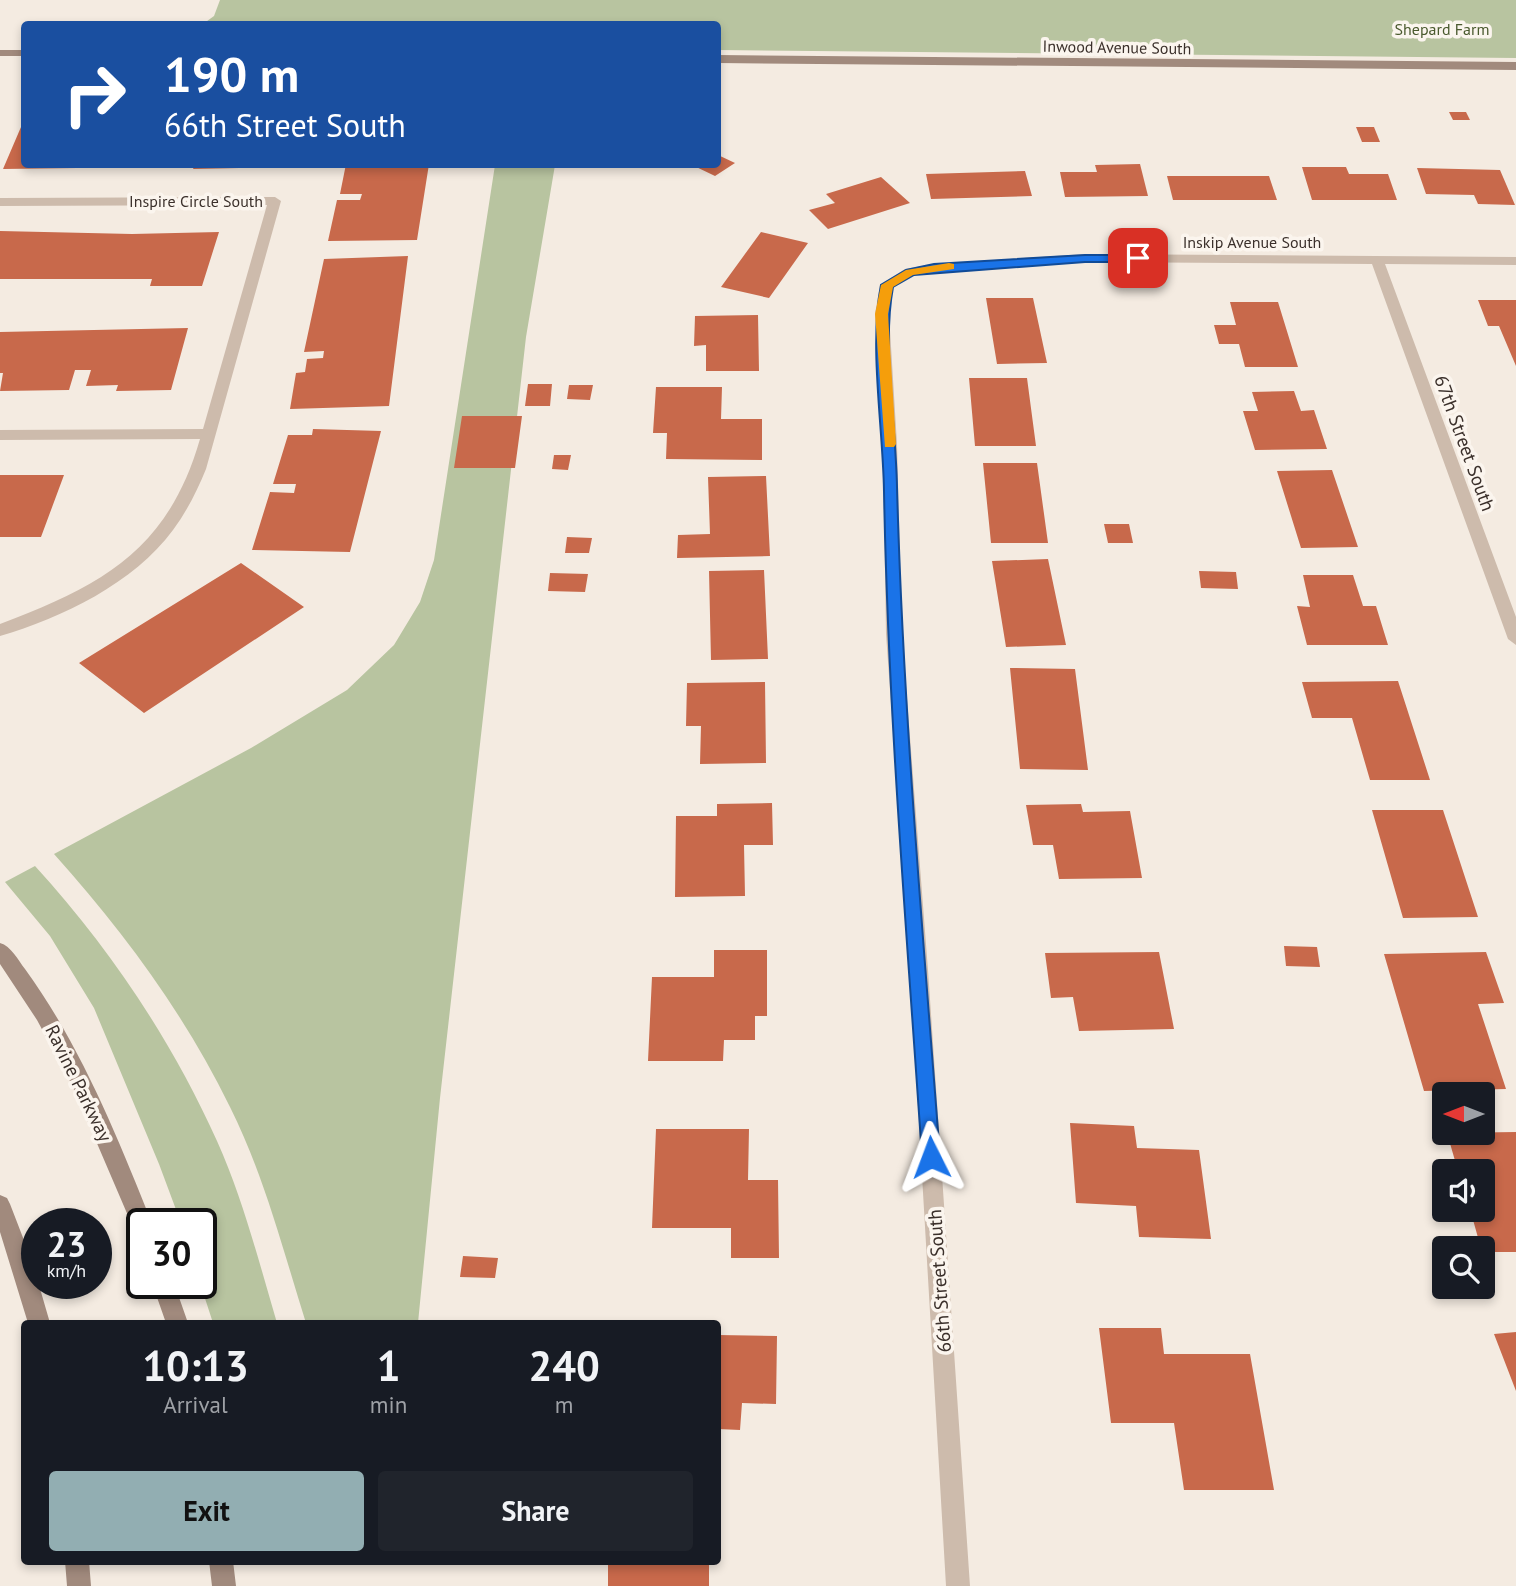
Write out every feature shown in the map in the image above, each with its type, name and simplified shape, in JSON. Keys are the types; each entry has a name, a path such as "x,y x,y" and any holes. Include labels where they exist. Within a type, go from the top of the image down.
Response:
{"street":[{"path":"0,53 21,53"},
{"name":"Inwood Avenue South","path":"721,59 1516,66"},
{"name":"Inspire Circle South","path":"0,202 275,201 209,434 189,495 168,528 150,547 91,591 63,606 0,630"},
{"name":"Inskip Avenue South","path":"947,267 1085,258 1516,261"},
{"name":"67th Street South","path":"1377,260 1516,639"},
{"name":"66th Street South","path":"947,267 910,272 887,285 882,314 890,444 894,634 919,970 958,1586"},
{"path":"0,435 209,434"},
{"name":"Ravine Parkway","path":"0,950 39,1004 69,1058 100,1123 135,1208"},
{"path":"0,1205 21,1261 38,1320"},
{"path":"169,1299 176,1320"},
{"path":"77,1565 79,1586"},
{"path":"221,1565 224,1586"}],"green space":[{"name":"Shepard Farm","path":"220,0 1516,0 1516,58 721,50 721,21 207,21 214,16"},
{"path":"495,168 554,168 526,337 440,1098 418,1320 305,1320 253,1159 212,1072 151,974 54,854 251,748 347,690 394,645 420,602 434,560"},
{"path":"35,866 113,962 180,1066 217,1141 235,1185 276,1320 212,1320 205,1299 217,1299 217,1208 175,1208 94,1008 50,936 5,882"}],"building":[{"path":"1449,112 1466,112 1470,120 1453,120"},
{"path":"21,127 21,168 77,168 3,169"},
{"path":"1356,127 1374,127 1380,142 1362,142"},
{"path":"721,156 735,163 715,176 698,168 721,168"},
{"path":"1140,164 1148,196 1065,197 1060,172 1097,172 1095,165"},
{"path":"1302,167 1346,167 1349,174 1388,174 1397,200 1312,200"},
{"path":"345,168 428,168 417,240 328,241 337,200 360,200 362,194 340,194"},
{"path":"1417,168 1500,170 1515,205 1478,204 1474,195 1426,194"},
{"path":"1025,171 1032,196 931,199 926,174"},
{"path":"1167,176 1269,176 1277,200 1173,200"},
{"path":"881,177 910,203 828,229 809,210 835,203 826,194"},
{"path":"0,231 132,234 219,232 202,286 150,286 152,279 0,279"},
{"path":"761,232 808,243 769,298 721,287"},
{"path":"408,256 389,406 290,409 296,373 305,372 307,359 323,358 324,351 304,352 324,259"},
{"path":"986,298 1033,298 1047,363 997,364"},
{"path":"1478,300 1516,300 1516,366 1499,326 1488,326"},
{"path":"1230,302 1278,302 1298,367 1245,367 1239,344 1219,344 1214,325 1236,325"},
{"path":"758,315 759,371 706,371 706,345 694,346 695,316"},
{"path":"188,328 171,390 116,391 118,385 86,386 91,370 75,370 69,390 0,391 3,373 0,373 0,332"},
{"path":"969,378 1027,378 1036,446 975,446"},
{"path":"528,384 552,384 550,406 525,406"},
{"path":"569,385 593,385 590,400 567,399"},
{"path":"656,387 722,387 721,419 762,419 762,460 666,459 667,433 653,433"},
{"path":"1294,391 1301,411 1314,410 1327,449 1255,450 1243,411 1258,411 1252,392"},
{"path":"462,416 522,416 515,468 454,468"},
{"path":"313,429 381,431 350,552 252,550 270,492 294,493 296,484 273,484 288,435 312,435"},
{"path":"554,455 571,455 568,470 552,469"},
{"path":"983,463 1037,463 1048,543 991,543"},
{"path":"1332,470 1358,547 1301,548 1277,471"},
{"path":"0,475 64,475 41,537 0,537"},
{"path":"766,476 770,556 677,558 678,535 710,534 708,477"},
{"path":"1104,524 1129,524 1133,543 1108,543"},
{"path":"567,537 592,538 589,553 565,553"},
{"path":"1048,559 1066,645 1006,647 992,561"},
{"path":"241,563 304,607 144,713 79,663"},
{"path":"764,570 768,659 711,660 709,571"},
{"path":"1199,571 1236,572 1238,589 1201,588"},
{"path":"550,573 588,574 585,592 548,591"},
{"path":"1303,575 1353,575 1363,606 1376,606 1388,645 1307,645 1297,606 1310,607"},
{"path":"1010,668 1075,669 1088,770 1020,769"},
{"path":"1398,681 1430,780 1370,780 1352,718 1312,718 1302,682"},
{"path":"765,682 766,763 700,764 701,726 686,726 687,683"},
{"path":"772,803 773,845 744,845 745,896 675,897 676,816 717,816 717,804"},
{"path":"1081,804 1083,812 1130,811 1142,878 1059,879 1053,845 1033,845 1026,805"},
{"path":"1372,810 1443,810 1478,917 1403,918"},
{"path":"1284,946 1317,947 1320,967 1286,966"},
{"path":"714,950 767,950 767,1016 755,1016 755,1040 724,1040 723,1061 648,1061 652,977 714,977"},
{"path":"1159,952 1174,1029 1079,1031 1073,997 1051,998 1045,953"},
{"path":"1486,952 1504,1003 1478,1004 1506,1089 1495,1089 1495,1082 1432,1082 1432,1091 1424,1091 1384,954"},
{"path":"1070,1123 1134,1126 1137,1148 1199,1150 1211,1239 1139,1237 1136,1206 1076,1203"},
{"path":"656,1129 749,1129 748,1180 778,1180 779,1258 731,1258 731,1228 652,1228"},
{"path":"1495,1132 1516,1132 1516,1252 1495,1252 1495,1236 1478,1236 1474,1222 1495,1222 1495,1159 1455,1159 1450,1145 1495,1145"},
{"path":"463,1256 498,1258 495,1278 460,1277"},
{"path":"1099,1328 1161,1328 1164,1354 1250,1354 1274,1490 1184,1490 1174,1423 1111,1423"},
{"path":"1516,1332 1516,1391 1494,1334"},
{"path":"721,1335 777,1336 776,1404 742,1403 740,1430 721,1429"},
{"path":"608,1565 709,1565 709,1586 608,1586"}],"slow traffic":[{"path":"890,444 882,314 887,285 910,272 949,267"}],"route":[{"path":"931,1157 894,634 890,444 882,314 887,285 910,272 934,268 1085,258 1138,258"}]}
